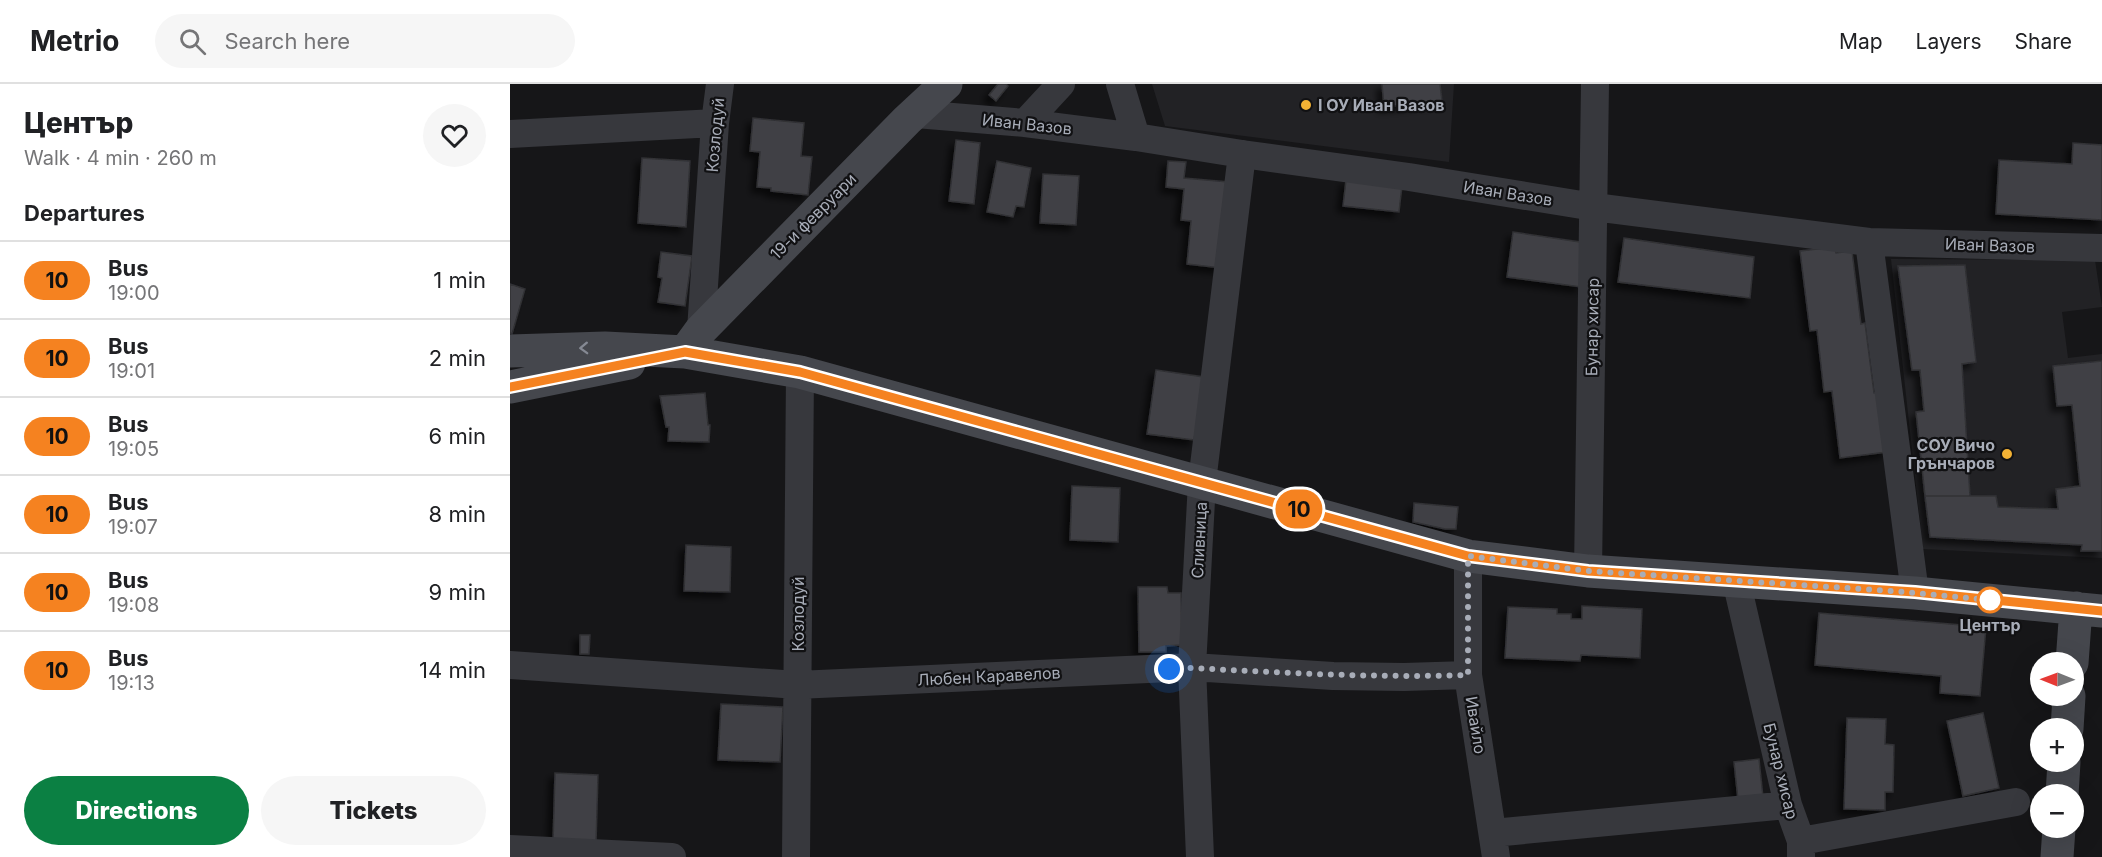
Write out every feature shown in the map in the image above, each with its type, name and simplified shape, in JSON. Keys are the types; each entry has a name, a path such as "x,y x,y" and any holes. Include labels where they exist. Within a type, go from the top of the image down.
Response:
{"main road":[{"name":"19-и февруари","path":"693,341 946,84"},
{"path":"510,387 693,341"},
{"path":"510,351 604,348 693,341 1468,556 1588,571 1915,592 2089,609 2075,652"},
{"path":"2057,857 2058,838"}],"street":[{"name":"Козлодуй","path":"693,341 720,84"},
{"path":"1025,123 1061,84"},
{"path":"1120,84 1136,137"},
{"name":"Бунар хисар","path":"1588,571 1595,84"},
{"name":"Иван Вазов","path":"916,114 1025,123 1136,137 1594,207 1869,242 2102,248"},
{"path":"510,134 715,123"},
{"name":"Сливница","path":"1200,857 1192,668 1202,483 1242,154"},
{"path":"1869,242 1915,592"},
{"name":"Козлодуй","path":"796,857 800,372"},
{"name":"Ивайло","path":"1468,556 1468,675 1494,845"},
{"name":"Бунар хисар","path":"1736,580 1788,806 1801,849"},
{"name":"Любен Каравелов","path":"510,665 797,685 1192,668 1333,676 1468,675"},
{"path":"1801,849 2016,801"},
{"path":"1494,845 1788,806"},
{"path":"510,849 672,857"}],"shaded area":[{"name":"I ОУ Иван Вазов","path":"1152,84 1454,84 1449,162 1165,126"},
{"name":"СОУ Вичо Грънчаров","path":"1891,259 2095,260 2102,307 2062,312 2068,358 2102,354 2102,558 1923,549"}],"building":[{"path":"998,84 1008,86 996,101 989,95"},
{"path":"1382,84 1440,84 1442,101 1384,107"},
{"path":"753,118 804,123 801,156 812,157 808,195 757,187 760,152 750,151"},
{"path":"956,140 980,143 974,204 949,201"},
{"path":"2073,143 2102,145 2102,220 1996,214 1999,160 2072,164"},
{"path":"642,158 690,161 686,227 638,223"},
{"path":"997,161 1031,168 1024,207 1016,206 1013,217 987,212"},
{"path":"1168,161 1186,162 1184,178 1229,182 1221,268 1187,264 1191,221 1181,220 1184,189 1166,187"},
{"path":"1043,174 1079,176 1076,225 1040,223"},
{"path":"1346,180 1402,186 1399,212 1343,206"},
{"path":"1513,232 1587,243 1581,287 1507,277"},
{"path":"1624,238 1754,257 1750,298 1618,282"},
{"path":"1835,247 1836,253 1852,251 1861,324 1865,323 1874,393 1880,392 1887,452 1840,458 1832,391 1824,392 1817,330 1810,331 1800,251"},
{"path":"661,252 692,256 685,306 658,302 662,278 658,277"},
{"path":"1965,265 1976,362 1962,364 1970,496 1925,496 1916,412 1924,411 1920,370 1912,370 1898,266"},
{"path":"510,284 525,289 512,334 510,333"},
{"path":"2102,361 2102,551 2081,551 2082,545 1930,537 1925,496 1996,496 1998,507 2058,509 2056,489 2080,486 2072,405 2057,406 2053,366"},
{"path":"1156,370 1204,377 1194,440 1147,434"},
{"path":"705,393 708,425 710,425 709,442 668,441 669,427 666,427 660,396"},
{"path":"1072,486 1120,488 1118,542 1070,540"},
{"path":"1414,503 1458,507 1456,529 1413,522"},
{"path":"686,545 731,547 730,592 684,591"},
{"path":"1138,587 1167,587 1168,593 1181,593 1182,645 1166,646 1166,652 1139,652"},
{"path":"1582,606 1642,609 1640,658 1581,655 1580,661 1505,658 1508,607 1557,609 1557,614 1571,614 1571,619 1582,619"},
{"path":"1819,613 1986,627 1980,696 1940,693 1941,676 1815,665"},
{"path":"580,635 590,635 589,654 580,654"},
{"path":"721,704 783,707 780,762 718,760"},
{"path":"1983,713 1999,788 1963,796 1947,721"},
{"path":"1847,718 1886,719 1885,744 1894,745 1893,792 1885,792 1885,810 1844,809"},
{"path":"1759,759 1763,797 1738,800 1734,762"},
{"path":"555,773 598,775 596,844 553,842"}],"bus line":[{"name":"10","path":"510,387 685,352 800,372 1468,556 1588,571 1915,592 2102,611"}],"place":[{"name":"I ОУ Иван Вазов","path":"1306,105"},
{"name":"СОУ Вичо Грънчаров","path":"2007,454"},
{"name":"Център","path":"1990,600"}],"route":[{"path":"1169,669 1192,668 1333,676 1468,675 1468,556 1588,571 1892,591 1990,600"}]}
